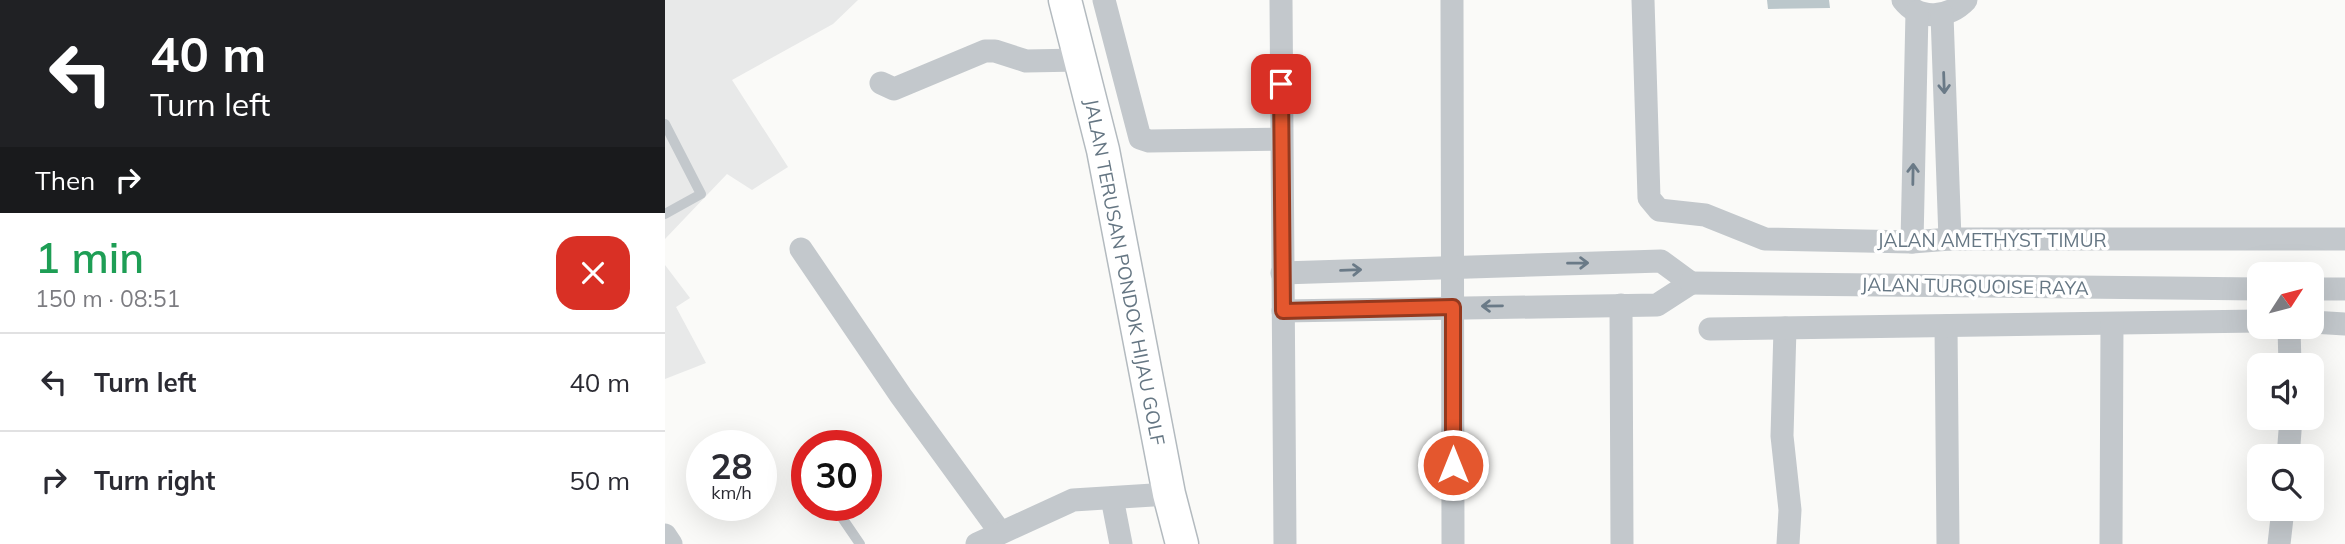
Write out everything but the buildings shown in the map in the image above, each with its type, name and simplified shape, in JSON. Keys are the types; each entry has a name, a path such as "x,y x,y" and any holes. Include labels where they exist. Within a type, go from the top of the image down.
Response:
{"main road":[{"name":"JALAN TERUSAN PONDOK HIJAU GOLF","path":"1065,0 1103,150 1169,494 1182,544"}],"street":[{"path":"1104,0 1140,138 1149,141 1281,139"},
{"path":"1281,0 1285,544"},
{"path":"1452,0 1454,544"},
{"name":"JALAN AMETHYST TIMUR","path":"1643,0 1649,198 1660,209 1705,215 1765,239 1912,242 1950,239 2345,239"},
{"path":"1912,242 1910,6 1942,15 1953,11 1966,0"},
{"path":"1942,15 1950,239"},
{"path":"881,83 894,89 985,51 995,51 1025,61 1080,60"},
{"path":"801,249 901,396 1000,532"},
{"path":"1282,273 1661,261 1691,283 1657,305 1283,311"},
{"name":"JALAN TURQUOISE RAYA","path":"1691,283 2247,289"},
{"path":"2324,289 2345,289"},
{"path":"1621,305 1622,544"},
{"path":"1710,329 2247,321"},
{"path":"2324,323 2345,324"},
{"path":"2111,544 2112,324"},
{"path":"1946,326 1948,544"},
{"path":"1785,328 1782,436 1790,510 1788,544"},
{"path":"977,544 1073,500 1169,494"},
{"path":"1112,498 1121,544"},
{"path":"2279,544 2282,521"},
{"path":"665,535 671,544"}],"lane":[{"path":"665,124 701,194 665,214"},
{"path":"844,521 860,544"}],"shaded area":[{"path":"665,0 858,0 833,24 732,80 788,167 752,190 727,174 665,239"},
{"path":"1767,0 1829,0 1830,8 1768,9"},
{"path":"665,265 690,298 676,307 706,363 665,379"}],"route":[{"path":"1281,84 1283,311 1453,307 1453,465"}]}
